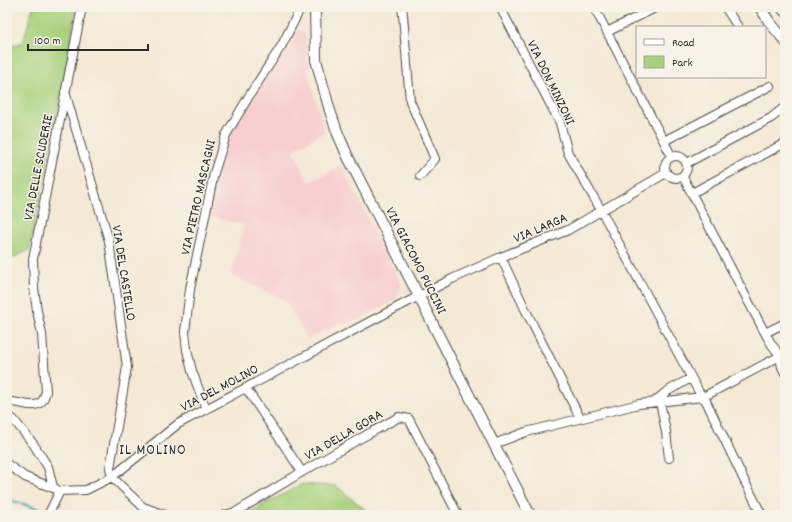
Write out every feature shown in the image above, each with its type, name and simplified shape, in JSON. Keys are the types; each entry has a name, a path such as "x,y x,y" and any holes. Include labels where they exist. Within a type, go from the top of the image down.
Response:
{"street":[{"name":"VIA DEL CASTELLO","path":"82,7 66,92 109,241 127,368 110,468 112,477"},
{"name":"VIA PIETRO MASCAGNI","path":"206,409 192,371 187,350 185,332 190,289 214,173 226,135 282,45 301,7"},
{"name":"VIA GIACOMO PUCCINI","path":"315,7 316,60 338,134 348,157 530,515"},
{"path":"402,7 410,101 435,159 420,176"},
{"name":"VIA DON MINZONI","path":"500,7 560,123 568,153 602,210 698,392 706,401 762,515"},
{"path":"594,7 672,157"},
{"path":"607,32 656,7"},
{"path":"725,7 737,26"},
{"path":"760,7 768,20 785,41"},
{"path":"764,7 785,32"},
{"path":"784,7 782,11 785,12"},
{"path":"664,141 770,86"},
{"name":"VIA DELLE SCUDERIE","path":"7,402 10,401 23,405 38,404 43,401 46,392 42,334 34,288 33,259 66,92"},
{"path":"687,163 771,118 785,107"},
{"path":"771,118 785,115"},
{"path":"692,193 785,144"},
{"path":"672,157 681,157 687,163 687,171 683,177 676,179 672,178 666,173 665,165 672,157"},
{"name":"VIA LARGA","path":"420,296 452,279 501,257 568,230 666,173"},
{"path":"683,177 765,333 782,358 782,367 785,373"},
{"path":"501,257 526,311 580,418"},
{"name":"VIA DEL MOLINO","path":"58,494 86,490 112,477 178,424 420,296"},
{"path":"765,333 785,324"},
{"path":"494,444 526,432 640,404 703,397 782,358"},
{"path":"657,402 666,392 691,378"},
{"path":"225,515 236,512 302,472 246,388"},
{"path":"657,402 666,432 669,458"},
{"path":"7,415 14,420 34,445 48,467 53,487 58,494 48,515"},
{"name":"VIA DELLA GORA","path":"302,472 399,417 409,419 458,515"},
{"path":"7,464 25,477 53,487"},
{"path":"112,477 143,507 165,515"}],"shaded area":[{"path":"298,30 306,34 309,76 325,132 293,150 309,182 342,166 401,284 397,299 347,325 340,322 308,339 285,301 231,275 244,225 211,217 218,173 227,141 236,123 241,118 255,96 255,93 284,55"}],"green space":[{"path":"33,7 76,7 67,64 29,250 7,260 7,48 23,42"},
{"path":"302,484 336,486 372,515 245,515"}],"waterway":[{"path":"7,499 58,515"}],"district":[{"name":"IL MOLINO","path":"153,449"}]}
